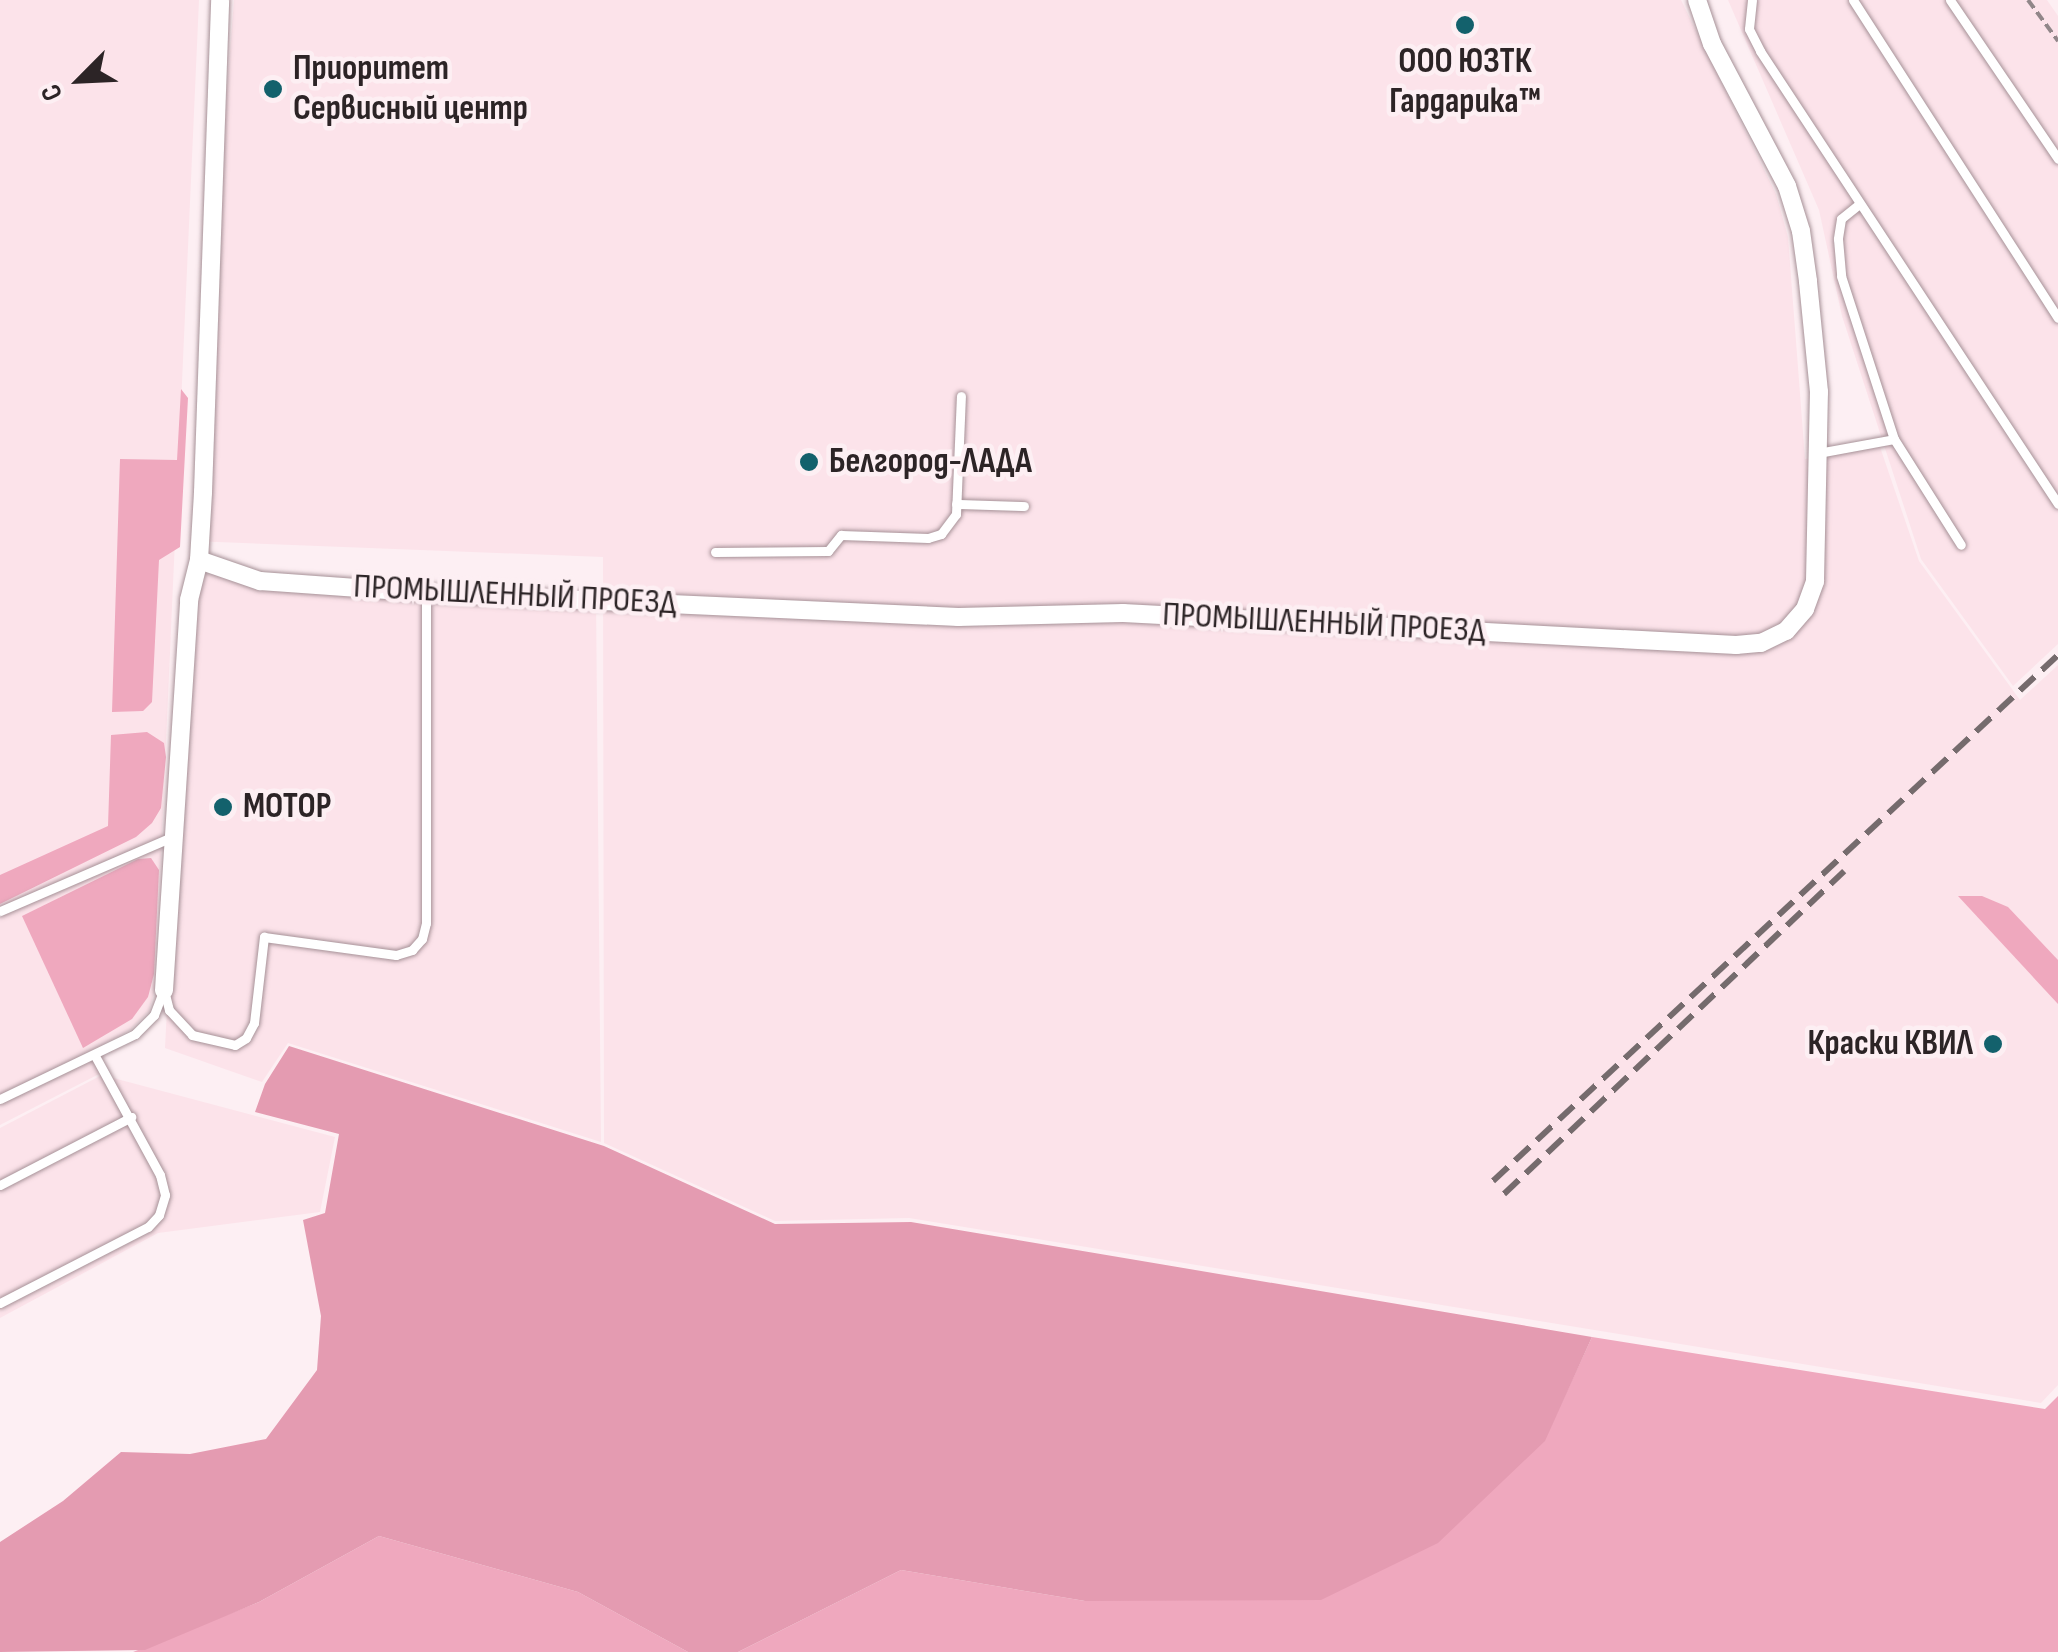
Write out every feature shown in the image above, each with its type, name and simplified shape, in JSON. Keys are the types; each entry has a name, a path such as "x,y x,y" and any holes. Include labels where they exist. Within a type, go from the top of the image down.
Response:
{"street":[{"path":"164,990 189,600 198,560 220,0"},
{"name":"ПРОМЫШЛЕННЫЙ ПРОЕЗД","path":"198,560 260,580 426,593 958,617 1123,612 1736,646 1761,642 1786,630 1805,608 1815,581 1819,392 1801,232 1787,186 1712,44 1696,0"}],"lane":[{"path":"1752,0 1749,29 1760,51 2058,504"},
{"path":"1854,0 2058,318"},
{"path":"1950,0 2058,159"},
{"path":"1858,205 1841,219 1840,276 1894,439 1960,545"},
{"path":"714,552 828,552 841,535 928,538 951,524 956,504 960,396"},
{"path":"1818,453 1894,439"},
{"path":"956,504 1024,506"},
{"path":"164,990 169,1010 192,1036 235,1045 246,1038 254,1023 264,937 396,955 412,950 422,939 426,924 426,593"},
{"path":"0,911 176,836"},
{"path":"0,1098 94,1056 145,1025 164,990"},
{"path":"0,1304 148,1227 159,1214 165,1195 160,1175 94,1056"},
{"path":"0,1184 130,1117"}],"path":[{"path":"2028,0 2058,41"}],"shaded area":[{"path":"0,0 199,0 155,989 149,1011 130,1030 91,1051 101,1073 0,1125"},
{"path":"234,0 1681,0 1776,194 1788,237 1805,459 1880,447 1919,561 2020,700 2058,665 2058,1385 2041,1403 909,1218 775,1221 604,1143 603,557 192,541"},
{"path":"1728,0 2047,0 2058,16 2058,644 2013,686 1921,559 1842,316 1819,210"},
{"path":"181,389 188,398 180,547 159,560 152,702 143,711 112,712 120,459 177,460"},
{"path":"189,573 596,598 601,1142 288,1043 262,1082 165,1048"},
{"path":"147,732 164,743 166,757 161,808 152,823 136,837 0,904 0,875 108,826 111,735"},
{"path":"151,858 159,870 154,974 148,997 132,1019 83,1048 22,916 138,859"},
{"path":"1958,896 1982,896 2008,907 2058,960 2058,1004"},
{"path":"289,1046 604,1146 775,1224 911,1222 1592,1337 1545,1441 1438,1543 1321,1600 1085,1601 901,1570 738,1652 688,1652 578,1592 379,1536 259,1602 145,1650 0,1652 0,1542 63,1501 121,1452 190,1454 266,1439 317,1370 321,1316 303,1220 325,1213 339,1134 255,1112 265,1084"},
{"path":"102,1075 335,1137 320,1212 158,1233 0,1318 0,1128"},
{"path":"1592,1337 2045,1409 2058,1396 2058,1652 738,1652 901,1570 1085,1601 1544,1441"},
{"path":"379,1536 578,1592 688,1652 133,1652 259,1602"}],"railway":[{"path":"1493,1181 2058,655"},
{"path":"1504,1194 1844,871"}],"place":[{"name":"ООО ЮЗТК Гардарика™","path":"1465,25"},
{"name":"Приоритет Сервисный центр","path":"273,89"},
{"name":"Белгород-ЛАДА","path":"809,462"},
{"name":"МОТОР","path":"223,807"},
{"name":"Краски КВИЛ","path":"1993,1044"}]}
